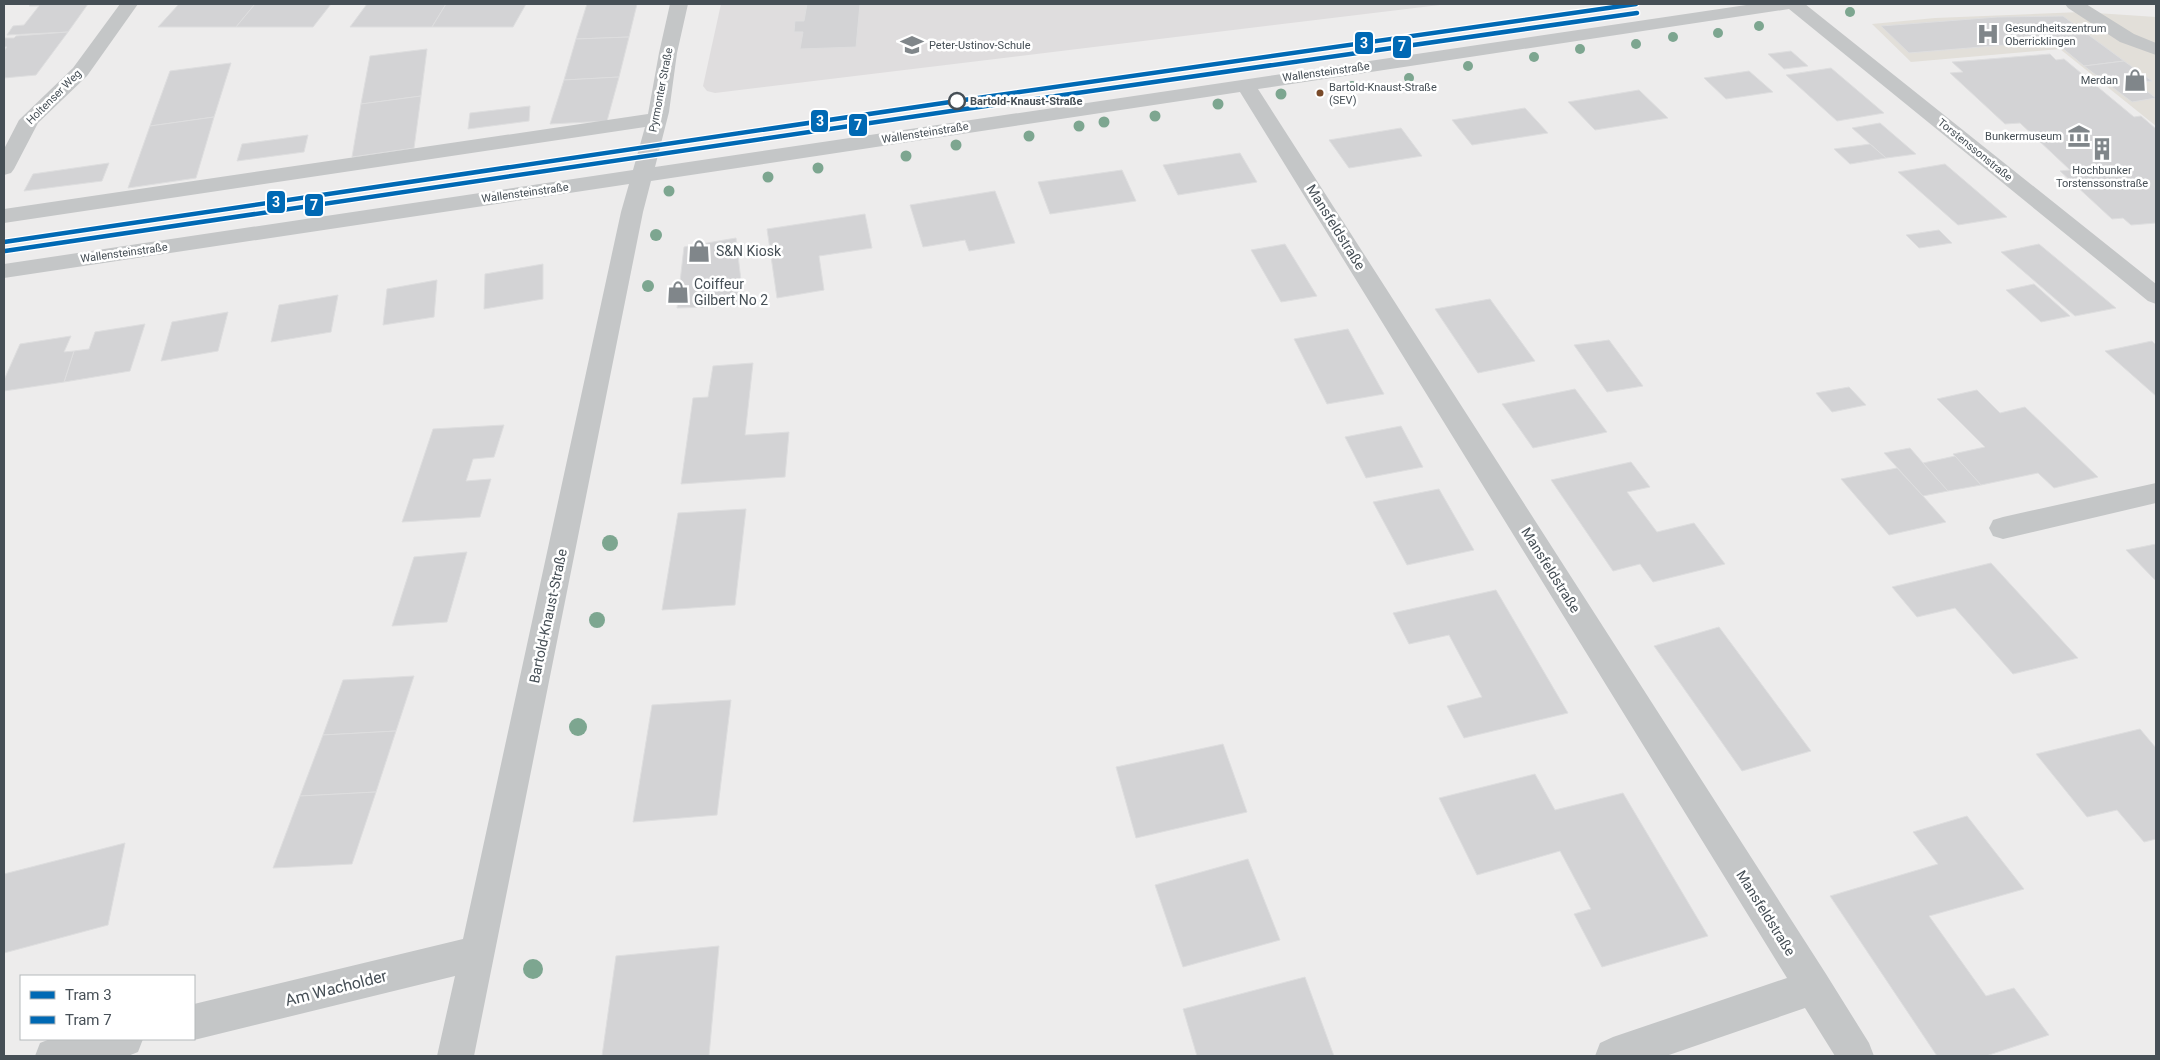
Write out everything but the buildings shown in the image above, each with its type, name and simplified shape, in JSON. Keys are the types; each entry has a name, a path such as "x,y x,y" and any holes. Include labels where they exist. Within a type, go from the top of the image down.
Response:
{"street":[{"name":"Holtenser Weg","path":"4,170 29,120 80,72 129,4"},
{"name":"Pyrmonter Straße","path":"642,176 657,119 668,53 679,4"},
{"name":"Wallensteinstraße","path":"4,271 1788,4"},
{"name":"Torstenssonstraße","path":"1794,4 2156,296"},
{"path":"2074,4 2127,38 2156,49"},
{"name":"Mansfeldstraße","path":"1245,84 1856,1056"},
{"path":"4,216 657,119"},
{"name":"Bartold-Knaust-Straße","path":"456,1056 632,212 642,176"},
{"path":"2003,528 2156,493"},
{"name":"Am Wacholder","path":"195,1022 477,953"},
{"path":"1613,1056 1813,987"},
{"path":"54,1056 121,1040"}],"shaded area":[{"name":"Peter-Ustinov-Schule","path":"721,4 1448,4 715,93 707,91 703,86"},
{"path":"2081,12 2156,17 2156,126 2060,49 1911,62 1872,24 1935,18"}],"tram line":[{"name":"3","path":"4,242 957,101 1636,4"},
{"name":"7","path":"5,251 958,110 1637,13"}],"place":[{"name":"Gesundheitszentrum Oberricklingen","path":"1988,34"},
{"name":"Peter-Ustinov-Schule","path":"912,45"},
{"name":"Merdan","path":"2135,80"},
{"name":"Bartold-Knaust-Straße (SEV)","path":"1320,93"},
{"name":"Bartold-Knaust-Straße","path":"957,101"},
{"name":"Bunkermuseum","path":"2079,136"},
{"name":"Hochbunker Torstenssonstraße","path":"2102,149"},
{"name":"S&N Kiosk","path":"699,251"},
{"name":"Coiffeur Gilbert No 2","path":"678,292"}]}
